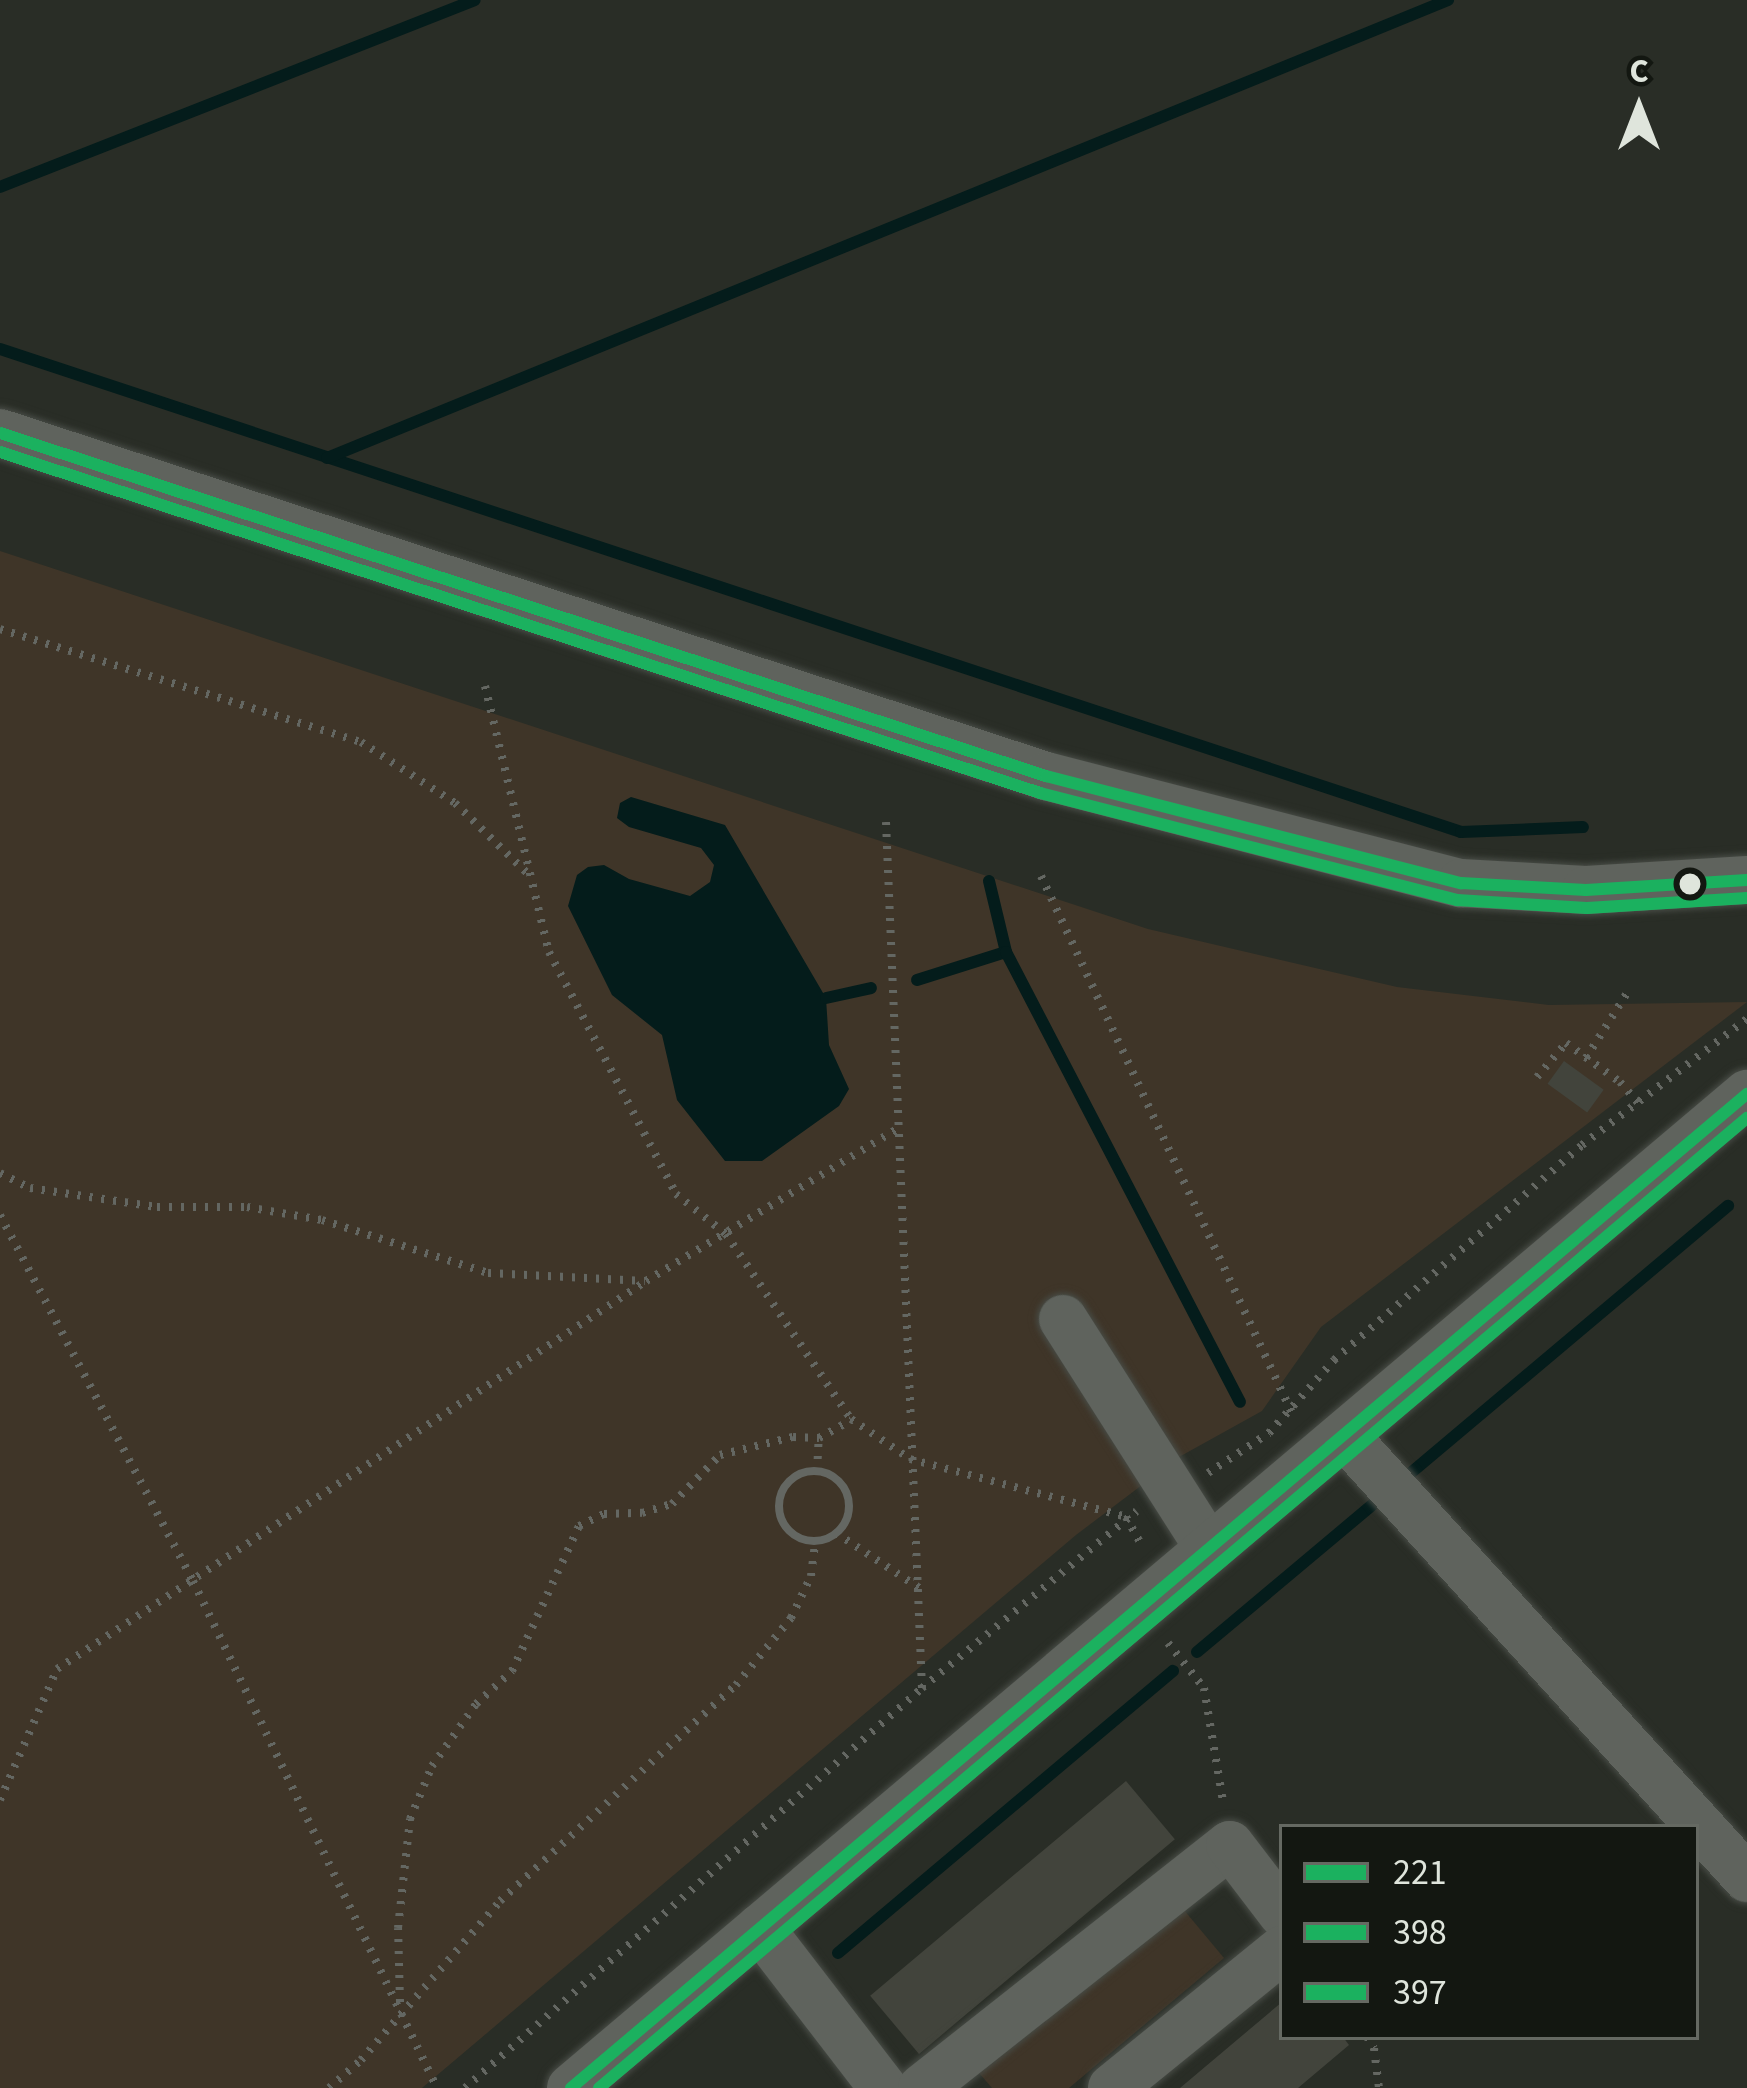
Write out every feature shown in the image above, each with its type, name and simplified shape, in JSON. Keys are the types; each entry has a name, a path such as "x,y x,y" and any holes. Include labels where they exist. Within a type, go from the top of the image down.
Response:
{"street":[{"path":"0,433 1046,776 1438,877 1586,890 1747,880"},
{"path":"571,2088 1746,1098"},
{"path":"1063,1319 1209,1548"},
{"path":"1343,1435 1698,1824"},
{"path":"1699,1825 1747,1878"},
{"path":"922,2088 1230,1845 1279,1909"},
{"path":"760,1928 883,2088"},
{"path":"1112,2088 1279,1952"}],"path":[{"path":"0,629 361,742 455,803 531,877"},
{"path":"485,686 549,952 676,1194 726,1234 851,1420 910,1459 1126,1517 1165,1586"},
{"path":"886,822 922,1688"},
{"path":"1041,876 1292,1413"},
{"path":"1586,1058 1630,988"},
{"path":"465,2088 922,1688 1126,1517 1244,1453 1292,1413 1334,1360 1638,1103 1747,1019"},
{"path":"1537,1077 1566,1043 1638,1103"},
{"path":"0,1800 57,1669 646,1281 902,1126"},
{"path":"0,1173 30,1188 157,1207 247,1207 322,1220 488,1273 646,1281"},
{"path":"0,1216 193,1580 437,2088"},
{"path":"400,2010 398,1928 410,1819 432,1766 476,1704 512,1671 579,1526 604,1514 642,1513 672,1504 720,1455 793,1437 819,1438 851,1420"},
{"path":"817,1471 819,1438"},
{"path":"817,1471 832,1475 847,1492 848,1514 836,1533 814,1541 784,1526 778,1502 788,1481 817,1471"},
{"path":"836,1533 919,1588"},
{"path":"328,2088 361,2060 500,1901 736,1685 791,1618 812,1576 814,1541"},
{"path":"1168,1643 1204,1688 1230,1845"},
{"path":"1369,2040 1378,2088"}],"shaded area":[{"path":"0,551 1148,929 1397,987 1549,1005 1747,1002 1321,1327 1262,1411 1179,1457 1076,1535 422,2088 0,2088"},
{"path":"1179,1904 1224,1958 1069,2088 992,2088 979,2073"}],"water":[{"path":"631,797 725,825 826,998 829,1045 849,1089 839,1106 762,1161 725,1161 677,1100 662,1035 612,995 568,906 577,875 588,867 604,865 629,879 690,896 710,882 714,865 701,848 629,827 617,818 620,803"}],"building":[{"path":"1564,1061 1604,1090 1587,1112 1548,1084"},
{"path":"1126,1781 1175,1839 919,2054 870,1996"},
{"path":"1279,2005 1279,2040 1345,2040 1349,2045 1298,2088 1180,2088"}],"waterway":[{"path":"0,187 475,0"},
{"path":"327,458 1448,0"},
{"path":"0,349 1461,832 1583,827"},
{"path":"989,881 1006,952"},
{"path":"917,980 1006,952 1240,1402"},
{"path":"826,998 871,988"},
{"path":"1400,1482 1728,1206"},
{"path":"1197,1652 1384,1495"},
{"path":"838,1953 1173,1671"}],"transit line":[{"name":"221","path":"0,433 1046,776 1461,883 1586,890 1747,880"},
{"name":"398","path":"0,452 1040,793 1457,900 1587,908 1747,898"},
{"name":"221","path":"571,2088 1747,1094"},
{"name":"397","path":"599,2088 1747,1118"}]}
